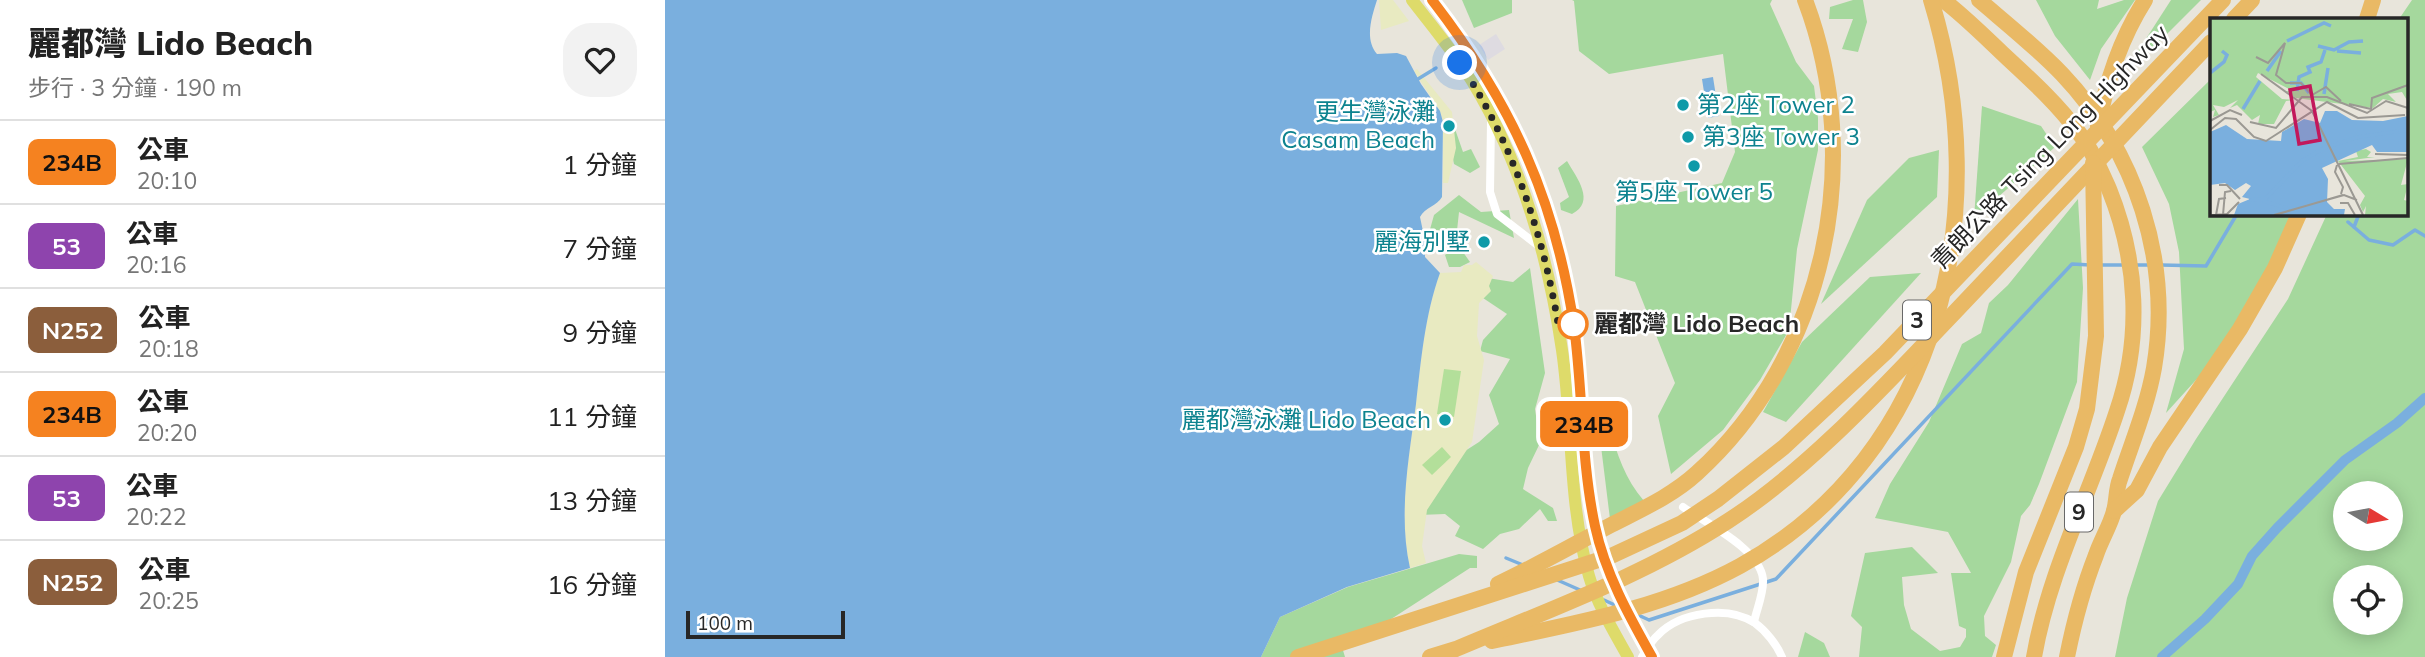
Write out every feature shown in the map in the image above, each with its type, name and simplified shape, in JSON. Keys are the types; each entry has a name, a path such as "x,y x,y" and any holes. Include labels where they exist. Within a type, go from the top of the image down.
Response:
{"highway":[{"path":"1453,607 1651,505 1695,475 1737,430 1784,359 1805,310 1824,250 1833,193 1833,124 1829,88 1817,36 1805,0"},
{"path":"1456,649 1624,612 1674,596 1725,574 1770,548 1809,518 1850,479 1877,445 1905,398 1928,344 1943,292 1953,234 1957,163 1954,108 1945,52 1931,0"},
{"name":"9","path":"1943,0 2043,92 2090,148 2115,204 2132,268 2134,316 2129,368 2104,449 2055,573 2034,657"},
{"name":"9","path":"1979,0 2062,74 2107,131 2131,177 2149,232 2157,285 2158,338 2148,397 2119,482 2114,511 2079,602 2067,657"},
{"path":"2004,657 2026,572 2072,457 2087,408 2093,374 2095,336 2093,161 2098,124 2108,85 2130,27 2145,0"},
{"name":"青朗公路 Tsing Long Highway","path":"1453,607 1553,576 1632,547 1682,523 1753,473 1885,353 2223,0"},
{"path":"2235,18 2252,0"},
{"path":"2367,18 2373,0"},
{"name":"青朗公路 Tsing Long Highway","path":"1456,649 1636,573 1699,539 1763,494 1830,437 1902,366 2210,43"},
{"path":"2114,511 2137,490 2160,447 2240,328 2275,268 2299,215"},
{"name":"3","path":"1298,657 1453,607"},
{"name":"3","path":"1430,657 1456,649"}],"main road":[{"path":"1412,0 1460,63 1491,115 1516,168 1542,249 1553,296 1562,351 1580,537 1590,579 1603,611 1628,657"},
{"path":"1432,0 1489,80 1513,124 1541,191 1569,297 1581,384 1595,528 1621,601 1647,653"}],"street":[{"path":"1491,115 1490,192 1497,214 1542,249"},
{"path":"1683,507 1753,556 1759,565 1763,578 1762,591 1754,622"},
{"path":"1647,653 1657,635 1665,628 1687,618 1712,612 1754,622 1769,636 1782,657"}],"shaded area":[{"path":"1496,34 1505,49 1488,60 1479,45"}],"green space":[{"path":"1462,0 1512,0 1512,13 1474,28"},
{"path":"1572,0 1772,0 1770,4 1796,62 1814,86 1818,150 1797,249 1789,330 1760,380 1723,430 1671,474 1658,416 1675,383 1635,282 1615,276 1616,206 1722,183 1735,152 1723,54 1609,74 1579,51"},
{"path":"1863,0 1867,22 1858,52 1842,49 1853,19 1829,19 1830,7"},
{"path":"2036,0 2099,0 2097,9 2124,0 2135,0 2101,49 2090,80 2055,36"},
{"path":"2171,0 2201,0 2143,58 2129,65"},
{"path":"2412,0 2425,0 2425,657 2115,657 2127,598 2158,501 2288,299 2327,215 2407,215 2407,18 2400,18"},
{"path":"2210,80 2210,215 2291,215 2279,247 2215,359 2166,413 2184,349 2179,252 2169,204 2142,147"},
{"path":"1982,106 2041,126 2055,147 1974,218"},
{"path":"1455,129 1463,152 1471,149 1480,167 1470,173 1454,164 1449,139"},
{"path":"1939,150 1937,197 1821,304 1867,200 1909,158"},
{"path":"1567,161 1584,196 1579,209 1572,214 1561,210 1560,203 1569,197 1558,168"},
{"path":"1459,195 1481,212 1509,210 1514,238 1459,212 1456,240 1429,233 1434,215"},
{"path":"2078,199 2083,288 2077,382 2039,484 2030,505 2021,516 2011,562 1984,616 1985,636 1996,645 1992,657 1859,657 1862,627 1851,616 1865,553 1912,547 1938,573 1902,577 1904,605 1911,629 1940,651 1960,647 1966,637 1966,629 1959,626 1951,573 1971,573 1948,532 1875,518 1890,484 1929,422 1962,344 1981,333 1989,303 2008,285"},
{"path":"1458,245 1470,262 1460,267 1449,267 1445,255"},
{"path":"1530,268 1545,373 1535,409 1540,443 1528,468 1523,489 1553,508 1557,521 1548,521 1540,509 1519,529 1500,534 1483,549 1455,536 1460,526 1445,514 1419,515 1440,467 1479,442 1499,424 1489,395 1510,359 1480,351 1483,340 1507,314 1474,292 1481,277 1513,282"},
{"path":"1921,273 1786,422 1763,412 1802,342 1870,277"},
{"path":"1444,369 1461,371 1454,417 1437,414"},
{"path":"1609,426 1622,466 1644,501 1610,519 1599,430"},
{"path":"1442,447 1451,457 1432,475 1422,465"},
{"path":"1459,554 1477,556 1477,568 1470,568 1385,623 1342,647 1345,657 1261,657 1280,617 1348,587"},
{"path":"1805,632 1824,643 1830,657 1798,657"}],"sand":[{"path":"1379,0 1393,0 1409,21 1381,30"},
{"name":"更生灣泳灘 Casam Beach","path":"1417,69 1452,112 1456,148 1448,183 1443,183 1443,122 1440,111 1414,71"},
{"name":"麗都灣泳灘 Lido Beach","path":"1476,262 1493,276 1489,286 1491,291 1479,303 1477,336 1484,360 1472,442 1427,510 1422,546 1426,563 1410,568 1405,527 1406,486 1427,321 1440,273 1461,272 1464,265"}],"water":[{"path":"665,0 1377,0 1370,27 1373,48 1377,54 1397,53 1406,56 1440,111 1443,122 1442,197 1420,217 1425,257 1440,273 1424,338 1408,465 1405,527 1410,568 1347,587 1280,617 1261,657 665,657"},
{"path":"1713,77 1719,116 1708,118 1702,79"}],"waterway":[{"path":"1418,79 1436,68"},
{"path":"2161,265 2206,266 2236,215"},
{"path":"2354,227 2359,215"},
{"path":"2348,222 2369,240 2393,245 2415,230 2425,236"},
{"path":"1636,614 1649,620 1776,579 2072,264 2090,265"},
{"path":"2098,265 2125,265"},
{"path":"2133,265 2150,265"},
{"path":"2162,657 2205,619 2238,584 2252,556 2345,460 2397,423 2425,398"},
{"path":"1506,558 1523,565"},
{"path":"1555,579 1580,590"},
{"path":"1604,600 1619,607"}],"bus line":[{"name":"234B","path":"1432,0 1489,80 1513,124 1541,191 1561,263 1574,326 1585,453 1595,528 1621,601 1652,657"}],"place":[{"name":"第2座 Tower 2","path":"1683,105"},
{"name":"更生灣泳灘 Casam Beach","path":"1449,126"},
{"name":"第3座 Tower 3","path":"1688,137"},
{"name":"第5座 Tower 5","path":"1694,166"},
{"name":"麗海別墅","path":"1484,242"},
{"name":"麗都灣 Lido Beach","path":"1573,324"},
{"name":"麗都灣泳灘 Lido Beach","path":"1445,420"}],"route":[{"path":"1460,63 1491,115 1521,182 1542,249 1558,323 1573,324"}]}
